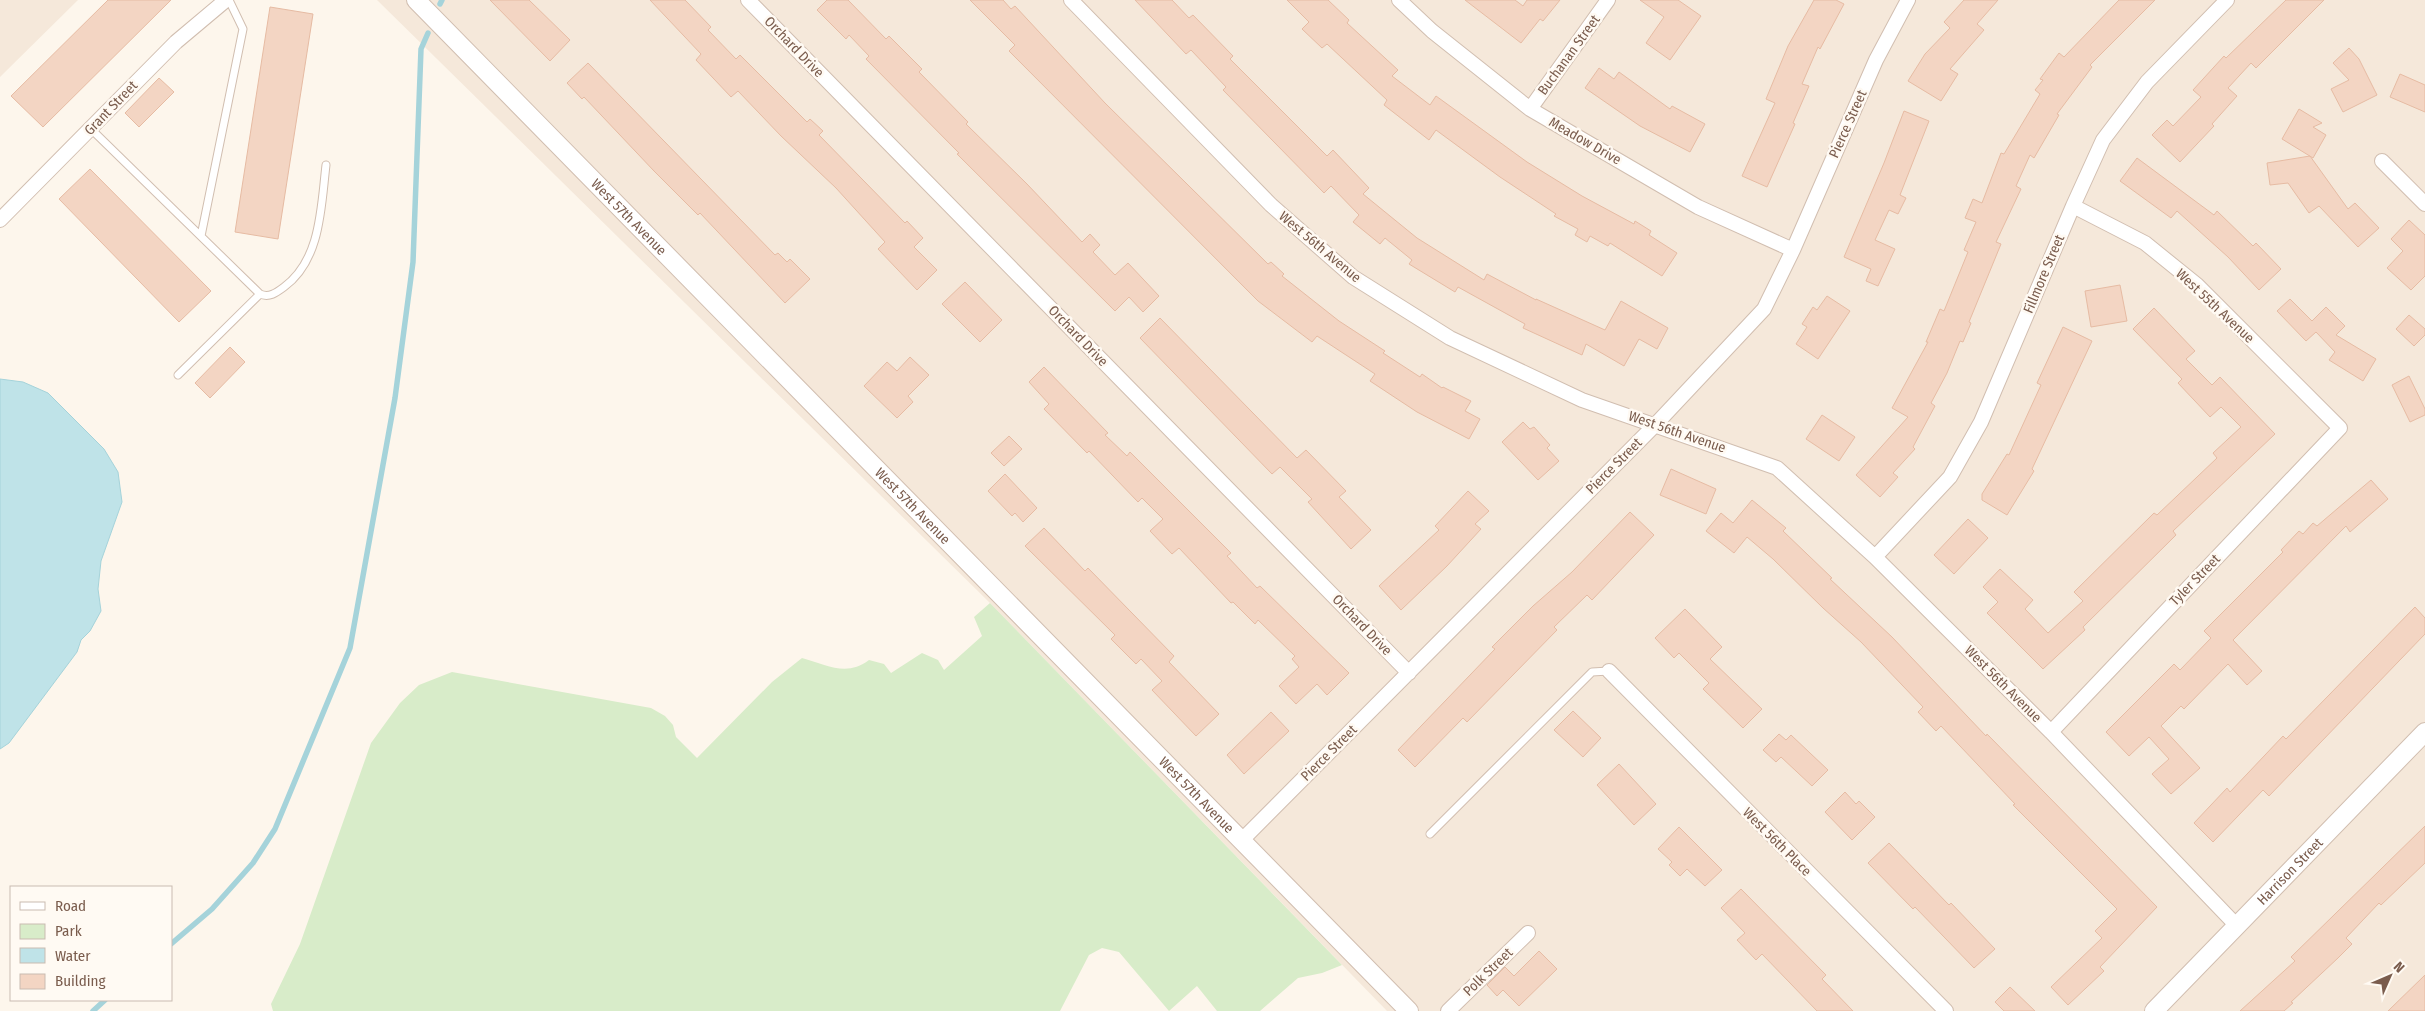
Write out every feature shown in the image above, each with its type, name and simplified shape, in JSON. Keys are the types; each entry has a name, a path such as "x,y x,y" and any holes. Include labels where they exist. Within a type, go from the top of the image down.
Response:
{"street":[{"name":"Grant Street","path":"0,220 176,42 227,0"},
{"name":"West 57th Avenue","path":"416,0 1410,1011"},
{"name":"Orchard Drive","path":"748,0 1409,673"},
{"name":"West 56th Avenue","path":"1071,0 1270,205 1353,277 1450,338 1582,400 1656,424 1777,468 1875,557 2051,732 2237,926"},
{"name":"Meadow Drive","path":"1399,0 1432,31 1530,109 1698,207 1793,250"},
{"name":"Buchanan Street","path":"1530,109 1608,0"},
{"name":"Pierce Street","path":"1242,840 1656,424 1764,308 1793,250 1876,60 1908,0"},
{"name":"Fillmore Street","path":"1875,557 1950,477 1981,422 2073,206 2109,133 2147,82 2227,0"},
{"path":"2382,161 2425,204"},
{"name":"West 55th Avenue","path":"2073,206 2145,243 2197,285 2340,428"},
{"name":"Tyler Street","path":"2051,732 2340,428"},
{"name":"West 56th Place","path":"1609,671 1946,1011"},
{"name":"Harrison Street","path":"2154,1011 2425,732"},
{"name":"Polk Street","path":"1448,1011 1528,933"}],"lane":[{"path":"201,236 243,29 227,0"},
{"path":"91,129 260,294 266,296 276,293 290,283 299,273 313,249 326,165"},
{"path":"178,375 260,294"},
{"path":"1430,834 1592,672 1609,671"}],"shaded area":[{"path":"0,0 78,0 0,77"},
{"path":"377,0 2425,0 2425,1011 1387,1011 990,603"}],"green space":[{"path":"990,603 1342,965 1322,973 1298,978 1260,1011 1217,1011 1197,986 1169,1011 1119,952 1102,948 1089,955 1060,1011 273,1011 271,1004 300,944 371,743 400,703 419,685 452,672 651,708 665,716 673,725 676,737 697,758 772,682 802,658 845,669 861,665 869,660 884,664 891,673 922,653 938,660 944,670 982,636 974,617"}],"water":[{"path":"0,379 23,382 48,393 104,449 118,472 122,502 101,561 98,589 101,611 90,631 81,640 77,652 9,743 0,749"}],"building":[{"path":"108,0 171,0 43,127 11,96"},
{"path":"490,0 529,0 570,40 550,61"},
{"path":"650,0 685,0 711,27 708,30 736,59 740,55 807,122 810,119 823,131 819,135 905,223 907,221 923,238 914,247 937,270 917,290 878,249 885,242 836,188 781,136 738,91 731,97 696,60 701,54"},
{"path":"827,0 848,0 886,39 889,36 922,69 919,72 968,122 966,124 1082,242 1090,234 1100,245 1093,252 1115,275 1128,263 1159,296 1143,312 1129,297 1115,311 957,154 959,153 866,59 869,56 849,35 846,39 817,10"},
{"path":"970,0 1003,0 1011,9 1015,6 1105,103 1268,264 1271,262 1284,274 1282,276 1339,321 1385,351 1383,353 1420,377 1422,374 1442,388 1471,401 1465,411 1480,419 1469,439 1417,412 1370,381 1375,374 1317,336 1312,342 1258,301 1009,51 1015,45"},
{"path":"1135,0 1172,0 1189,18 1193,15 1233,56 1230,59 1327,156 1333,150 1369,188 1363,194 1417,238 1484,280 1487,274 1536,300 1605,330 1621,301 1668,328 1657,349 1639,339 1624,366 1586,344 1582,355 1523,328 1525,324 1458,287 1455,292 1409,264 1412,260 1385,238 1380,244 1353,222 1359,215 1331,186 1324,193 1223,90 1226,87 1191,50 1186,54"},
{"path":"1287,0 1328,0 1349,20 1347,23 1398,70 1392,76 1430,105 1436,96 1527,162 1582,196 1634,224 1635,221 1651,231 1649,235 1677,253 1662,276 1610,243 1608,246 1590,236 1587,242 1575,235 1578,229 1554,216 1556,214 1500,177 1436,130 1429,140 1384,105 1387,100 1327,44 1322,48 1302,29 1309,22"},
{"path":"1465,0 1515,0 1523,6 1527,0 1560,0 1543,21 1540,19 1521,43"},
{"path":"1640,0 1678,0 1701,16 1670,60 1646,43 1664,17"},
{"path":"1814,0 1836,0 1844,4 1820,49 1818,47 1802,84 1809,86 1793,123 1795,124 1767,187 1742,176 1775,103 1766,99 1788,46"},
{"path":"1964,0 1998,0 1977,24 1984,30 1950,69 1958,74 1941,101 1908,81 1925,54 1950,28 1944,22"},
{"path":"2119,0 2155,0 2090,65 2092,67 2057,114 2059,115 2034,158 2030,155 2016,186 2021,189 1996,242 2001,244 1969,322 1971,323 1963,342 1960,341 1947,373 1931,403 1935,406 1913,447 1915,449 1893,473 1898,477 1880,497 1856,475 1908,417 1892,408 1928,342 1926,342 1940,309 1944,311 1968,252 1964,250 1976,222 1965,218 1973,199 1982,203 2001,153 2004,154 2040,94 2035,90 2043,80 2040,79 2059,53 2064,57"},
{"path":"2286,0 2324,0 2256,68 2251,63 2228,88 2237,96 2212,124 2214,126 2180,162 2152,135 2167,120 2173,126 2201,97 2193,90 2224,56 2226,58"},
{"path":"270,7 313,14 278,239 235,232"},
{"path":"2349,48 2359,59 2377,95 2343,112 2331,89 2349,80 2333,63"},
{"path":"588,63 775,255 778,253 787,262 790,259 810,279 785,303 700,213 698,215 584,97 582,99 567,83"},
{"path":"1599,68 1614,79 1619,72 1670,109 1672,106 1705,124 1690,152 1640,126 1585,88"},
{"path":"2400,74 2425,85 2425,112 2390,97"},
{"path":"159,78 174,92 139,127 125,113"},
{"path":"2299,109 2322,123 2313,127 2326,135 2313,158 2282,139"},
{"path":"1904,111 1929,121 1900,195 1906,198 1898,214 1889,210 1875,240 1895,249 1878,286 1866,281 1871,269 1844,257"},
{"path":"2310,156 2348,209 2355,203 2379,228 2358,247 2319,206 2309,213 2288,183 2270,185 2267,163"},
{"path":"2137,158 2214,215 2217,211 2253,246 2256,243 2281,269 2259,290 2228,257 2177,211 2171,218 2120,181"},
{"path":"90,169 211,291 179,322 59,199"},
{"path":"2409,220 2425,235 2425,276 2411,290 2387,268 2403,251 2391,239"},
{"path":"965,282 1002,320 980,342 942,304"},
{"path":"2120,285 2127,321 2091,327 2085,291"},
{"path":"1827,296 1850,311 1818,359 1796,344 1807,327 1802,324 1813,307 1817,310"},
{"path":"2290,299 2312,321 2326,307 2345,326 2336,335 2376,359 2363,381 2329,360 2335,352 2316,332 2306,341 2277,311"},
{"path":"2154,308 2195,351 2186,359 2212,385 2220,377 2275,434 2173,531 2176,535 2083,627 2085,630 2043,669 1987,613 1998,602 1983,587 2000,569 2033,600 2025,609 2048,633 2083,601 2074,592 2154,513 2157,515 2217,458 2213,453 2241,427 2221,407 2210,417 2178,383 2182,379 2133,329"},
{"path":"2409,315 2425,329 2425,335 2414,346 2396,329"},
{"path":"1160,318 1297,458 1306,450 1346,491 1339,497 1371,530 1351,549 1308,502 1312,499 1280,467 1272,474 1140,338"},
{"path":"2063,327 2092,341 2032,469 2034,471 2007,515 1982,500 1982,494 2007,454 2009,455 2041,385 2037,383"},
{"path":"230,347 245,362 210,398 195,383"},
{"path":"910,357 929,375 908,396 913,402 897,418 864,386 887,362 897,371"},
{"path":"1044,367 1108,433 1105,435 1127,456 1130,452 1231,553 1227,556 1257,588 1260,586 1349,673 1327,695 1317,684 1296,704 1279,686 1299,667 1292,659 1295,656 1258,620 1255,624 1233,602 1231,603 1179,548 1172,554 1150,531 1163,519 1142,498 1138,502 1089,451 1087,453 1044,409 1049,404 1029,382"},
{"path":"2409,376 2425,409 2425,415 2410,422 2392,385"},
{"path":"1822,415 1855,437 1839,461 1806,439"},
{"path":"1523,422 1530,429 1534,427 1550,445 1547,448 1559,461 1538,480 1502,442"},
{"path":"1009,436 1022,449 1004,466 991,453"},
{"path":"1671,469 1716,489 1706,514 1660,495"},
{"path":"1005,474 1037,508 1023,522 1015,513 1012,516 988,491"},
{"path":"2371,480 2388,499 2350,532 2346,526 2233,640 2262,671 2247,685 2228,664 2184,709 2181,706 2161,726 2200,768 2171,794 2152,774 2169,759 2149,737 2129,756 2106,732 2174,664 2180,670 2211,638 2204,631 2283,552 2281,550 2299,531 2303,534 2313,523 2317,526"},
{"path":"1468,491 1489,511 1475,524 1481,529 1447,566 1401,610 1379,586 1439,530 1435,526"},
{"path":"1752,500 1786,528 1783,531 1832,578 1830,579 1892,637 1986,736 1987,734 2157,907 2100,967 2104,971 2068,1005 2051,987 2102,938 2095,931 2117,909 2013,805 2015,804 1941,726 1936,731 1918,712 1923,707 1861,642 1773,559 1747,537 1734,553 1706,531 1721,513 1733,523"},
{"path":"1630,512 1654,535 1592,600 1587,595 1554,627 1557,630 1467,722 1463,718 1415,767 1398,750 1495,649 1492,647 1533,606 1572,572"},
{"path":"1968,519 1988,538 1954,574 1934,555"},
{"path":"1044,528 1085,571 1088,568 1174,656 1169,662 1219,714 1196,736 1152,690 1162,681 1141,659 1136,664 1111,639 1115,635 1025,546"},
{"path":"2415,607 2425,618 2425,634 2269,796 2263,790 2213,842 2194,823 2227,788 2230,792 2283,736 2286,739"},
{"path":"1685,609 1722,647 1710,659 1762,709 1743,728 1703,689 1709,683 1679,653 1674,658 1655,638"},
{"path":"1573,711 1601,738 1583,757 1554,730"},
{"path":"1271,712 1289,731 1244,774 1227,755"},
{"path":"1779,734 1786,740 1791,735 1828,770 1812,786 1781,757 1776,762 1763,750"},
{"path":"1619,764 1656,804 1634,825 1597,785"},
{"path":"1845,792 1856,804 1859,801 1875,817 1852,840 1825,812"},
{"path":"2425,826 2425,863 2381,905 2379,903 2346,938 2352,944 2291,1002 2293,1003 2284,1011 2240,1011 2295,961 2291,957"},
{"path":"1679,827 1722,870 1705,886 1687,869 1680,876 1669,865 1672,862 1658,849"},
{"path":"1889,843 1995,949 1974,968 1915,907 1913,909 1868,863"},
{"path":"1741,889 1826,975 1822,979 1853,1011 1817,1011 1762,954 1756,960 1737,940 1745,933 1721,908"},
{"path":"1539,951 1557,969 1519,1006 1503,990 1497,996 1487,985 1505,967 1514,976"},
{"path":"2425,975 2425,1011 2388,1011"},
{"path":"2010,987 2035,1011 2004,1011 1995,1002"}],"waterway":[{"path":"440,4 442,0"},
{"path":"172,943 212,909 253,863 275,829 350,648 395,398 413,262 421,49 428,33"},
{"path":"93,1011 104,1001"}]}
